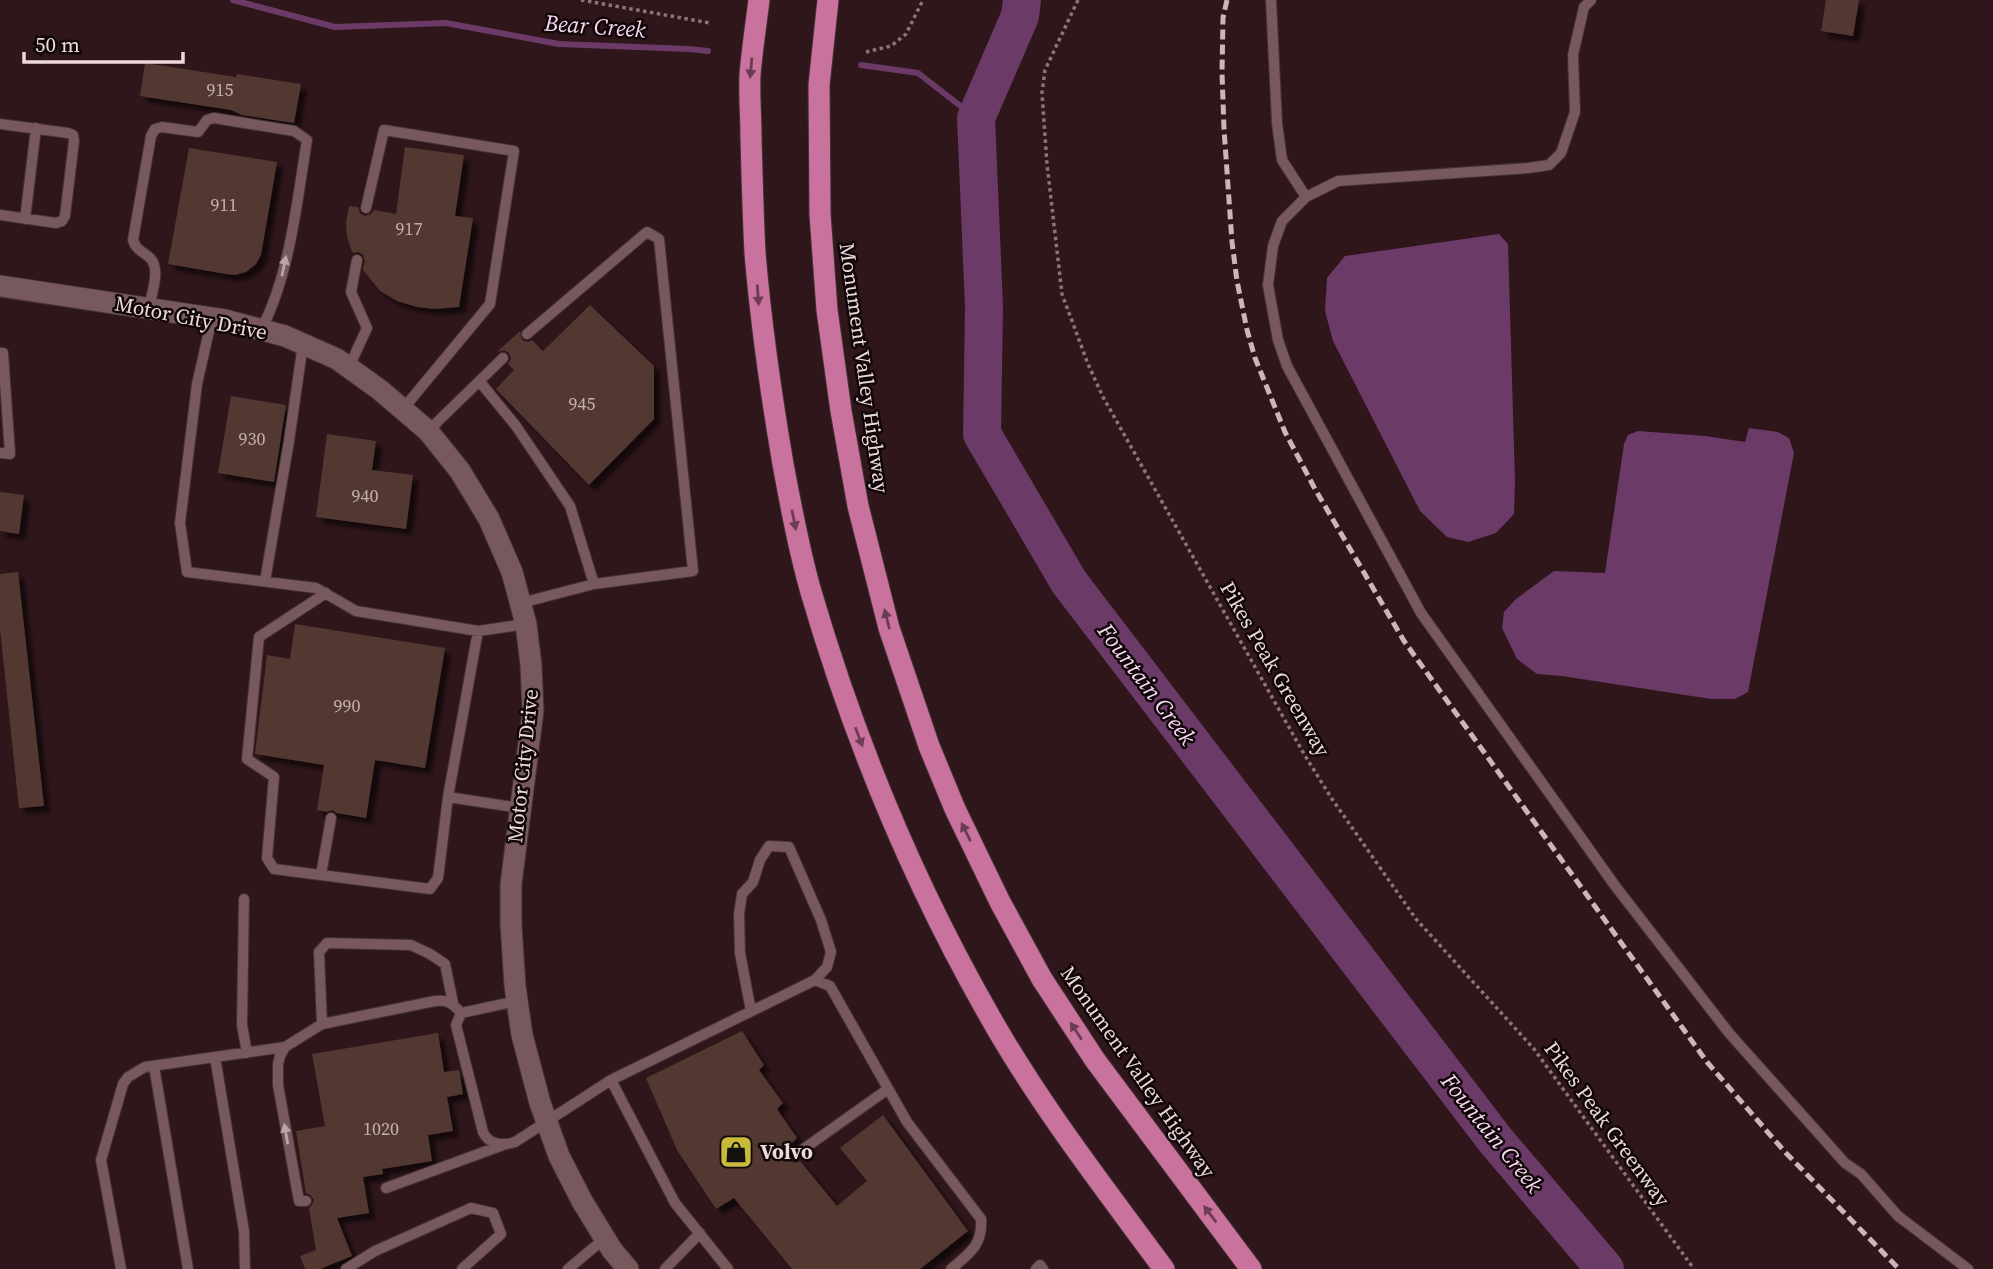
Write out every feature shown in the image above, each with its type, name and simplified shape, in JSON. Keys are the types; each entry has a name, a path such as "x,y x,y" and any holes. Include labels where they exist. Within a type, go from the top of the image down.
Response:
{"highway":[{"path":"759,0 750,76 752,211 759,309 774,416 793,521 810,590 832,659 849,710 894,823 955,954 994,1024 1040,1097 1164,1269"},
{"name":"Monument Valley Highway","path":"828,0 820,85 820,214 827,310 858,506 888,628 929,746 955,809 1000,902 1042,979 1095,1060 1251,1269"}],"street":[{"name":"Motor City Drive","path":"0,286 212,318 285,336 337,359 380,390 428,431 460,471 489,519 512,572 524,614 531,665 533,711 511,884 511,925 522,1035 559,1156 582,1201 628,1269"}],"lane":[{"path":"1271,0 1277,123 1282,160 1306,197"},
{"path":"1591,0 1584,7 1573,55 1575,112 1561,153 1549,164 1528,168 1338,181 1306,197 1282,221 1273,246 1269,285 1278,340 1287,366 1421,613 1616,887 1729,1033 1845,1163 1861,1174 1898,1216 1968,1269"},
{"path":"149,309 155,268 152,260 135,246 133,240 151,136 155,129 162,127 198,132 207,120 214,118 294,131 306,140 298,198 281,281 261,330"},
{"path":"0,124 68,133 74,141 65,216 62,221 56,223 0,215"},
{"path":"25,219 36,128"},
{"path":"366,208 384,130 514,151 490,303 403,409"},
{"path":"212,318 197,384 180,523 187,572 316,587 356,611 478,631 594,584 692,570 659,239 647,232 527,334"},
{"path":"349,367 367,328 351,292 357,260"},
{"path":"265,582 303,344"},
{"path":"0,353 3,353 10,454 0,453"},
{"path":"428,431 503,358"},
{"path":"480,382 516,426 570,506 594,584"},
{"path":"326,593 259,637 247,759 274,776 267,858 274,869 430,889 438,878 478,631"},
{"path":"449,797 520,808"},
{"path":"321,875 331,818"},
{"path":"386,1188 515,1142 611,1080 751,1011 815,979 827,967 831,952 821,920 789,847 769,846 760,860 753,882 742,894 740,953 751,1011"},
{"path":"244,899 242,1025 247,1052"},
{"path":"321,1024 319,952 327,943 411,945 430,954 445,964 453,1003 460,1013"},
{"path":"815,979 830,986 907,1122 981,1219 982,1234 971,1252 951,1269"},
{"path":"121,1269 100,1160 123,1084 137,1071 145,1067 285,1047 321,1024 440,1000 453,1003"},
{"path":"460,1013 517,1002"},
{"path":"460,1013 456,1025 483,1132 486,1139 506,1144"},
{"path":"285,1047 278,1065 278,1085 303,1201"},
{"path":"215,1057 244,1231 245,1269"},
{"path":"154,1066 188,1269"},
{"path":"611,1080 675,1203 728,1269"},
{"path":"795,1155 888,1089"},
{"path":"346,1269 375,1251 471,1208 493,1213 501,1234 461,1269"},
{"path":"665,1269 700,1234"},
{"path":"568,1269 605,1238"},
{"path":"1036,1269 1040,1265 1043,1269"}],"path":[{"path":"581,0 710,23"},
{"path":"866,52 891,46 906,34 923,0"},
{"name":"Pikes Peak Greenway","path":"1078,0 1045,70 1042,93 1062,294 1103,397 1332,799 1416,919 1534,1049 1693,1269"}],"shaded area":[{"path":"1499,234 1508,244 1514,514 1496,533 1468,542 1447,537 1420,511 1333,341 1325,311 1327,278 1345,256"},
{"path":"1749,428 1778,432 1789,438 1794,453 1748,692 1735,699 1711,699 1537,674 1517,659 1502,628 1504,612 1516,599 1554,571 1605,573 1624,444 1628,435 1638,431 1745,442"}],"building":[{"path":"1826,0 1859,0 1853,36 1821,31"},
{"path":"145,63 301,84 294,123 140,96"},
{"path":"405,147 464,155 455,216 473,218 459,307 435,309 397,301 380,291 363,270 363,255 353,253 351,249 346,222 349,206 358,207 360,213 365,216 374,210 396,214"},
{"path":"189,148 277,162 261,255 256,264 246,272 235,275 168,264"},
{"path":"590,305 654,366 654,419 589,485 496,389 514,370 508,364 511,359 509,353 504,350 497,352 520,331 522,340 532,340 543,351"},
{"path":"231,396 286,405 274,482 218,473"},
{"path":"327,434 376,441 372,470 413,475 406,529 316,517"},
{"path":"0,492 24,495 19,534 0,531"},
{"path":"18,572 44,806 19,808 0,629 0,574"},
{"path":"295,624 445,648 425,768 375,760 366,818 332,810 317,810 324,765 255,754 267,655 290,659"},
{"name":"Volvo","path":"742,1031 764,1065 759,1070 783,1103 777,1109 797,1138 789,1146 788,1159 795,1163 800,1161 837,1206 867,1181 840,1148 883,1115 968,1231 920,1269 792,1269 734,1198 716,1209 677,1150 646,1078"},
{"path":"438,1033 444,1072 459,1070 463,1094 447,1097 453,1131 428,1135 432,1161 382,1169 383,1174 363,1177 369,1213 337,1218 352,1256 320,1269 305,1269 300,1256 316,1250 309,1208 314,1200 306,1193 296,1131 325,1126 312,1054"}],"waterway":[{"name":"Bear Creek","path":"233,0 335,27 446,23 559,44 708,51"},
{"name":"Fountain Creek","path":"1022,0 1020,16 976,118 984,307 982,434 1069,582 1496,1141 1605,1269"},
{"name":"Bear Creek","path":"861,65 918,73 976,118"}],"railway":[{"path":"1227,0 1223,18 1222,73 1232,242 1237,281 1255,358 1285,432 1315,489 1404,641 1707,1062 1785,1152 1899,1269"}],"place":[{"name":"Volvo","path":"736,1152"}]}
